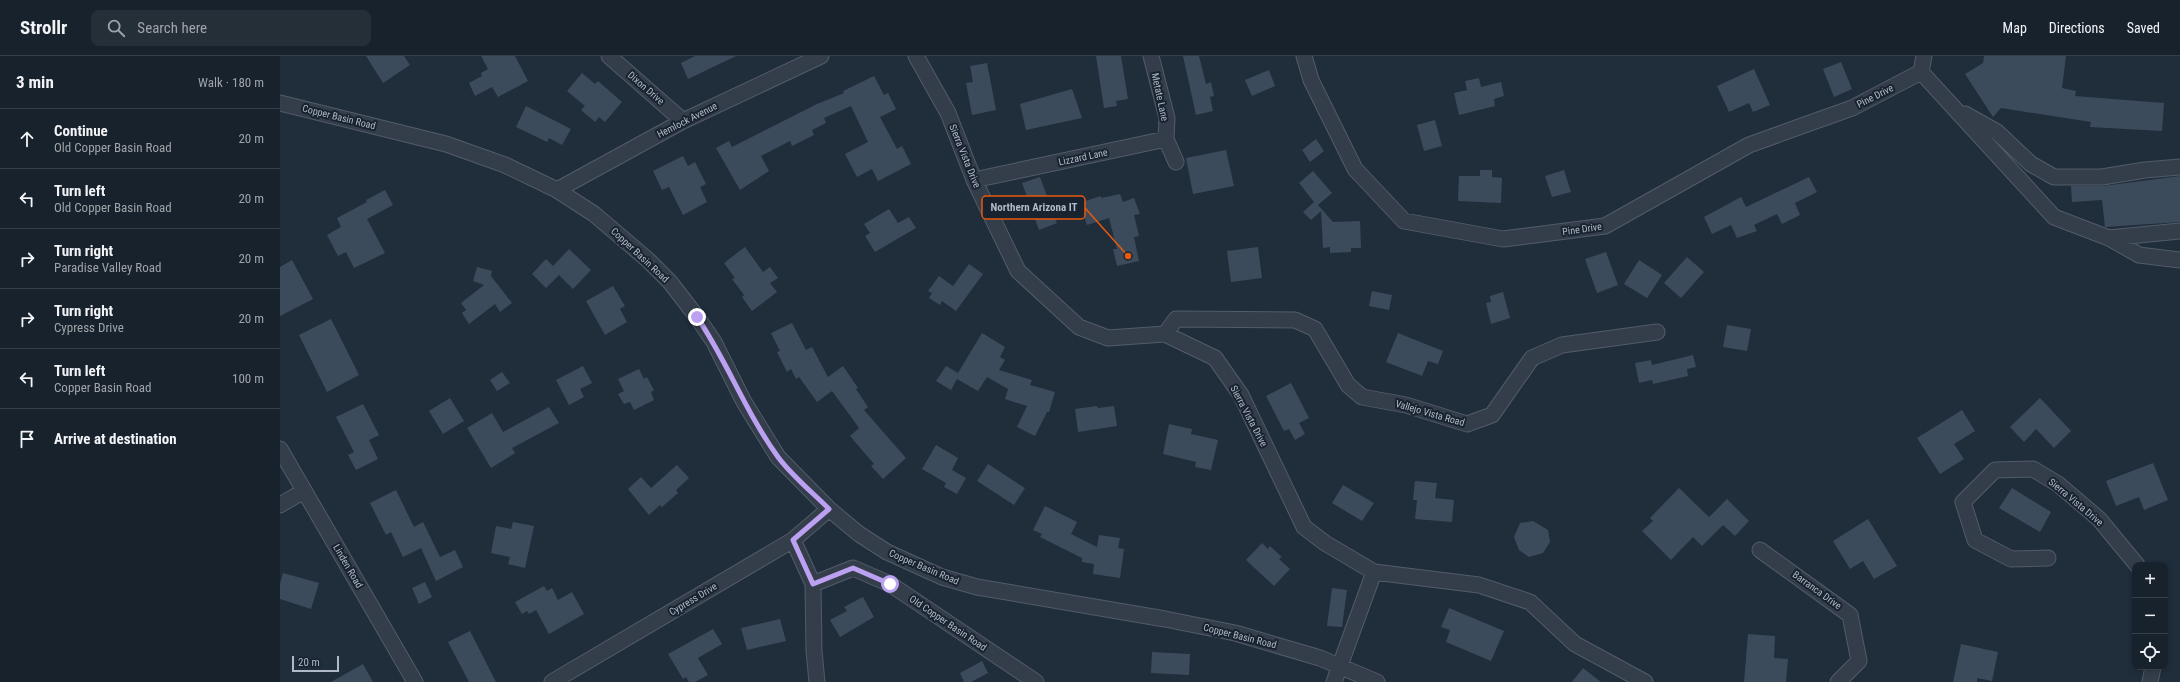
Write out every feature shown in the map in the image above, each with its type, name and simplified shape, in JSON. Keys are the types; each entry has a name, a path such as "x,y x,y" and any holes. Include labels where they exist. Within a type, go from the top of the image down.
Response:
{"street":[{"name":"Dixon Drive","path":"609,56 683,121"},
{"name":"Hemlock Avenue","path":"557,190 683,121 821,56"},
{"name":"Sierra Vista Drive","path":"916,56 948,113 974,180 1018,271 1078,327 1108,338 1165,334 1215,358 1241,395 1304,527 1325,544 1374,572 1479,585 1530,602 1575,644 1645,682"},
{"name":"Metate Lane","path":"1151,56 1167,118 1166,139"},
{"name":"Pine Drive","path":"1304,56 1310,80 1355,170 1404,221 1503,239 1605,226 1749,145 1852,108 1921,72"},
{"path":"1924,56 1921,72 2054,217 2108,238 2139,255 2180,260"},
{"name":"Copper Basin Road","path":"280,103 446,144 505,165 557,190 616,232 670,282 714,342 744,402 778,457 829,509 859,534 887,552 960,583 1235,633 1320,658 1376,682"},
{"path":"1954,108 1997,132 2031,164 2054,178 2102,176 2180,167"},
{"name":"Lizzard Lane","path":"974,180 1166,139"},
{"path":"1166,139 1176,162"},
{"path":"2108,238 2180,232"},
{"name":"Vallejo Vista Road","path":"1165,334 1176,319 1295,320 1315,329 1348,385 1362,397 1406,405 1467,424 1492,415 1532,358 1562,346 1657,332"},
{"name":"Linden Road","path":"280,449 415,682"},
{"name":"Sierra Vista Drive","path":"2048,558 2011,559 1975,540 1963,502 1995,470 2033,469 2058,484 2099,519 2135,562"},
{"path":"280,504 304,491"},
{"name":"Cypress Drive","path":"552,682 793,540 829,509"},
{"path":"793,540 813,584 814,651 817,682"},
{"name":"Barranca Drive","path":"1760,550 1813,586 1850,615 1859,661 1838,682"},
{"name":"Old Copper Basin Road","path":"813,584 853,568 890,584 1036,682"},
{"path":"1334,682 1341,668 1374,572"},
{"path":"2150,682 2152,670"}],"building":[{"path":"366,56 404,56 410,65 383,83"},
{"path":"481,56 515,56 528,81 498,97 492,87 475,96 469,83 482,76 481,73 488,69"},
{"path":"695,56 736,56 688,79 681,63"},
{"path":"1096,56 1121,56 1128,99 1116,101 1117,106 1104,108"},
{"path":"1183,56 1199,56 1206,84 1211,82 1214,96 1210,97 1213,111 1196,115"},
{"path":"1984,56 2066,56 2062,88 2076,91 2075,96 2164,103 2162,131 2090,127 2091,122 2001,108 1993,117 1965,74 1983,63"},
{"path":"1841,62 1852,89 1834,97 1823,69"},
{"path":"987,63 996,110 972,115 966,83 973,82 970,66"},
{"path":"1754,69 1770,105 1753,112 1749,103 1729,112 1717,86"},
{"path":"1269,70 1275,86 1252,96 1245,80"},
{"path":"582,73 595,84 598,81 622,102 605,122 599,117 595,122 581,110 585,106 567,91"},
{"path":"874,76 884,95 888,93 896,109 880,117 897,149 902,146 911,164 878,181 872,169 857,177 845,154 868,142 851,106 824,118 826,123 812,130 814,135 792,146 790,141 761,156 769,171 740,190 716,148 729,141 732,147 817,104 844,93 843,91"},
{"path":"1479,78 1481,87 1501,82 1504,96 1494,99 1495,106 1459,115 1454,93 1467,90 1465,81"},
{"path":"1072,89 1082,118 1026,130 1020,104"},
{"path":"526,106 571,129 562,145 549,138 547,142 516,127"},
{"path":"1435,120 1442,146 1424,151 1417,125"},
{"path":"1316,139 1324,151 1310,162 1302,150"},
{"path":"1226,150 1234,186 1193,194 1186,158"},
{"path":"683,156 688,166 695,162 706,184 700,187 707,202 683,215 669,187 662,190 653,171"},
{"path":"1480,170 1492,170 1492,177 1502,178 1501,203 1458,201 1459,176 1480,176"},
{"path":"1564,170 1571,192 1552,197 1545,176"},
{"path":"1313,171 1332,193 1318,205 1333,222 1360,221 1361,248 1351,248 1351,252 1330,253 1330,247 1323,248 1321,211 1311,220 1303,212 1314,202 1299,183"},
{"path":"2180,176 2180,222 2105,227 2102,200 2072,202 2071,186 2103,186"},
{"path":"1040,177 1057,223 1039,230 1022,183"},
{"path":"1809,177 1817,192 1795,203 1800,215 1782,224 1777,214 1754,225 1757,231 1737,238 1731,225 1712,234 1704,217 1741,197 1746,207"},
{"path":"385,190 393,205 367,219 385,253 354,268 346,252 338,256 327,235 341,227 337,218 367,202 366,200"},
{"path":"1120,194 1123,202 1134,198 1140,214 1134,215 1139,236 1134,237 1139,261 1117,266 1113,249 1117,249 1109,218 1087,225 1079,203 1101,196 1101,198"},
{"path":"889,209 898,223 909,217 916,228 875,252 865,236 870,233 864,224"},
{"path":"745,247 763,272 770,267 778,278 770,283 777,292 752,311 742,297 744,295 732,279 735,278 724,263"},
{"path":"1258,247 1262,278 1231,282 1227,251"},
{"path":"569,249 591,270 573,289 559,275 546,288 532,274 546,259 553,266"},
{"path":"1606,252 1618,285 1597,293 1585,259"},
{"path":"1687,257 1704,272 1681,298 1664,283"},
{"path":"292,260 313,299 280,316 280,267"},
{"path":"1639,260 1662,275 1647,298 1624,284"},
{"path":"969,264 983,274 956,311 942,301 940,305 929,298 932,293 928,291 939,276 953,286"},
{"path":"477,267 492,271 491,276 512,303 500,312 495,304 469,324 462,313 466,310 461,303 484,285 473,281"},
{"path":"613,286 625,306 620,309 627,322 605,335 586,301"},
{"path":"1372,291 1392,295 1389,310 1369,306"},
{"path":"1503,292 1510,318 1491,324 1486,303 1491,302 1490,296"},
{"path":"331,319 359,375 327,392 299,335"},
{"path":"792,323 806,350 812,347 828,377 843,366 858,388 856,389 868,407 864,410 906,458 883,479 871,466 874,464 850,436 859,428 832,391 817,402 799,377 796,379 791,369 787,372 777,352 780,351 771,333"},
{"path":"1727,325 1751,329 1747,351 1723,347"},
{"path":"982,333 1005,347 1000,357 1005,360 999,370 1032,380 1030,385 1055,392 1049,412 1047,412 1035,436 1017,427 1027,406 1005,399 1008,389 987,377 978,391 957,379 951,390 936,381 946,366 958,373"},
{"path":"1398,333 1443,351 1438,364 1428,361 1422,376 1386,362"},
{"path":"1693,355 1696,367 1687,369 1688,376 1653,384 1652,380 1639,383 1635,363 1651,360 1652,365"},
{"path":"583,366 592,383 580,389 584,397 569,405 556,380"},
{"path":"639,369 644,379 647,377 654,390 651,392 654,400 634,410 630,402 624,404 618,394 624,391 618,379"},
{"path":"502,372 510,383 497,391 490,380"},
{"path":"1291,383 1309,418 1299,423 1305,434 1295,440 1289,429 1284,431 1266,396"},
{"path":"450,398 464,421 443,434 429,411"},
{"path":"2040,398 2071,431 2054,448 2036,429 2024,442 2010,427"},
{"path":"363,404 379,435 369,440 378,459 356,470 348,455 354,452 336,417"},
{"path":"1097,406 1098,408 1114,406 1117,426 1078,432 1075,409"},
{"path":"549,407 559,423 512,448 515,453 491,468 467,428 492,413 503,432"},
{"path":"1962,410 1975,431 1954,444 1964,459 1940,474 1917,438"},
{"path":"1169,424 1192,429 1191,434 1218,440 1211,470 1195,467 1196,462 1163,454"},
{"path":"936,445 958,458 952,470 966,478 957,494 944,487 946,483 922,469"},
{"path":"2153,463 2168,500 2144,510 2139,497 2116,506 2106,481"},
{"path":"988,464 1025,488 1014,505 977,481"},
{"path":"677,465 689,478 676,490 678,493 662,507 660,505 649,515 628,489 641,477 651,488"},
{"path":"1415,481 1437,483 1435,498 1454,500 1452,522 1415,519 1417,500 1413,500"},
{"path":"1343,485 1374,503 1362,521 1332,503"},
{"path":"1679,488 1709,517 1727,499 1749,521 1735,536 1723,525 1702,546 1693,537 1671,560 1642,531 1653,521 1650,518"},
{"path":"2012,488 2051,512 2040,532 1999,508"},
{"path":"396,490 414,527 423,522 440,557 455,550 463,567 436,581 421,548 403,557 391,532 386,535 370,503"},
{"path":"1045,506 1077,522 1071,534 1097,547 1099,535 1120,538 1118,548 1124,549 1120,578 1093,574 1094,564 1082,562 1082,558 1040,537 1042,534 1033,530"},
{"path":"1868,519 1897,566 1874,579 1863,561 1850,569 1833,541"},
{"path":"1533,521 1548,530 1550,542 1543,553 1529,557 1519,550 1514,537 1520,523"},
{"path":"513,522 534,526 525,568 508,564 510,557 491,553 496,526 511,529"},
{"path":"1262,543 1268,549 1270,546 1282,557 1279,559 1290,569 1274,586 1246,560"},
{"path":"283,573 319,583 311,609 280,599 280,584"},
{"path":"425,582 432,597 419,604 412,588"},
{"path":"544,586 547,591 552,588 558,600 572,592 584,614 549,634 536,610 529,614 527,611 522,614 515,602"},
{"path":"1332,588 1347,590 1342,627 1327,626"},
{"path":"863,597 874,617 840,637 830,620 847,611 844,607"},
{"path":"1449,608 1504,631 1491,661 1446,642 1450,630 1441,627"},
{"path":"780,619 786,641 747,650 741,628"},
{"path":"713,629 722,644 698,658 708,675 695,682 689,682 686,677 683,679 668,654"},
{"path":"470,631 496,682 469,682 448,642"},
{"path":"1748,634 1775,636 1774,658 1788,659 1786,682 1744,682"},
{"path":"1961,644 1998,652 1992,681 1977,678 1977,682 1953,682"},
{"path":"1152,652 1190,654 1189,675 1151,673"},
{"path":"982,661 988,673 971,682 964,682 960,673"},
{"path":"363,664 373,682 331,682"},
{"path":"1583,668 1601,682 1572,682"}],"place":[{"name":"Northern Arizona IT","path":"1128,256"}],"route":[{"path":"697,317 714,342 744,402 778,457 829,509 793,540 813,584 853,568 890,584"}]}
